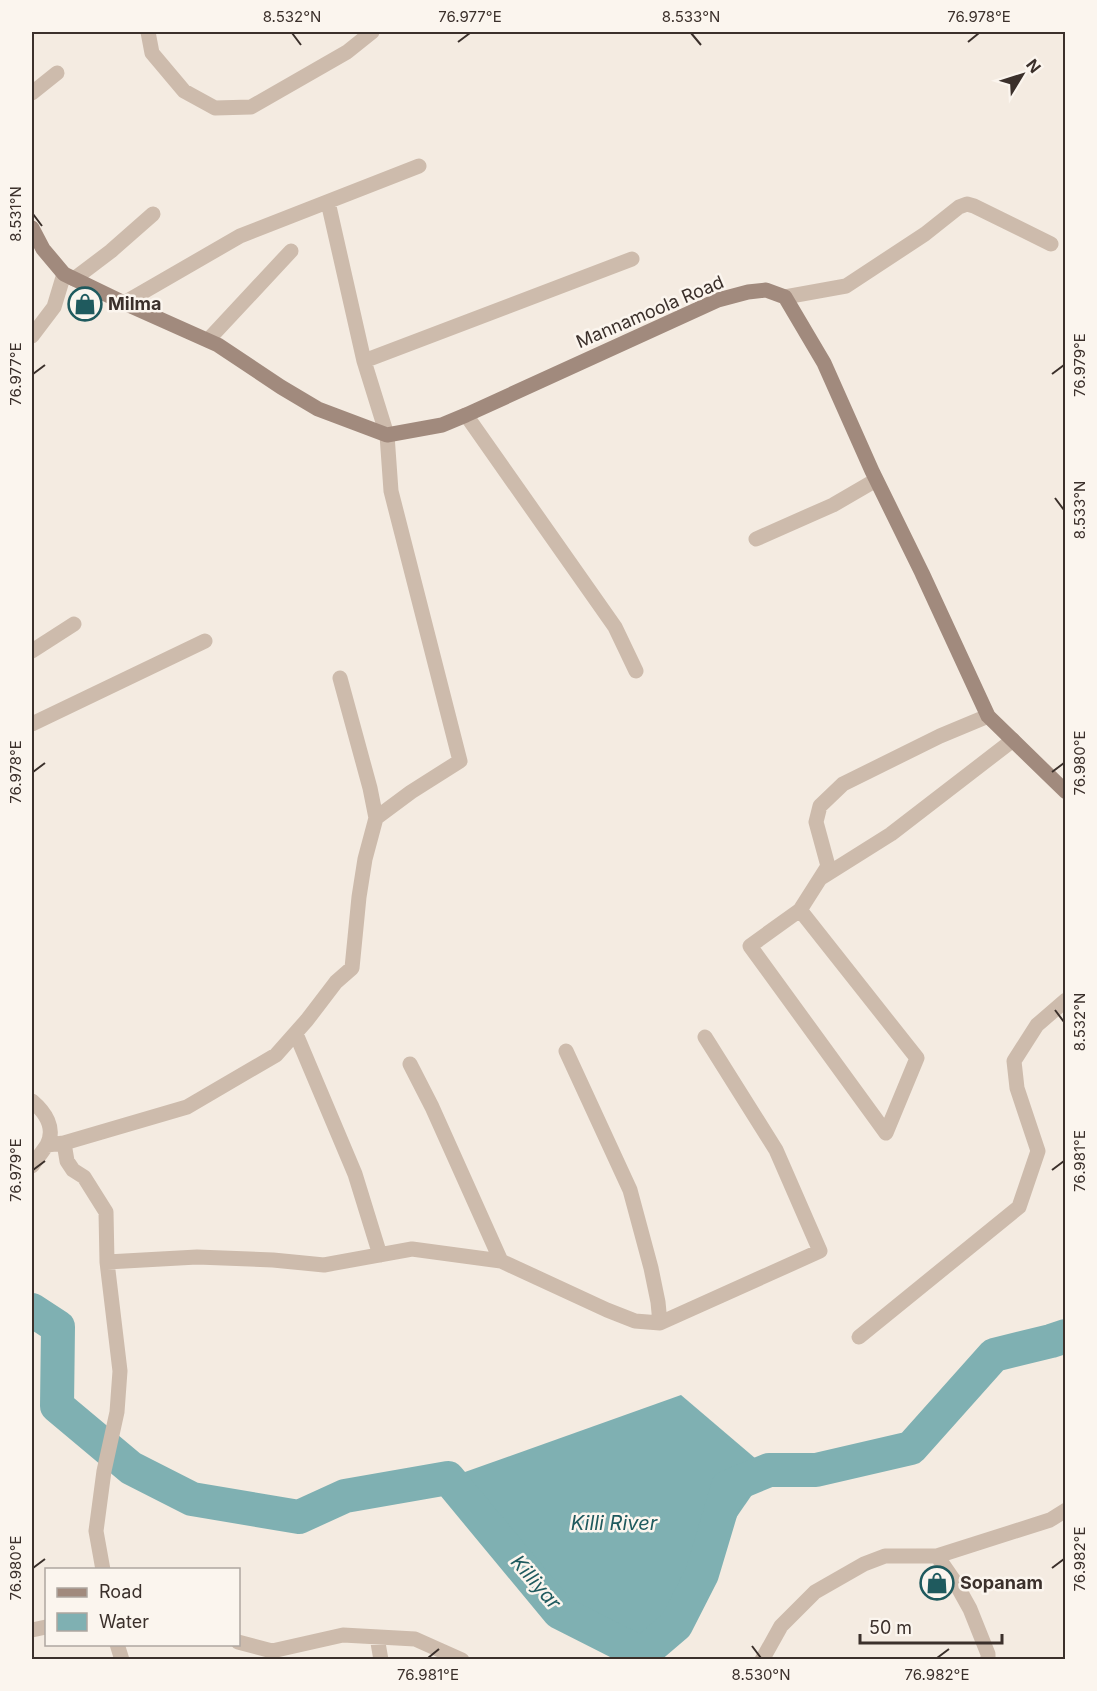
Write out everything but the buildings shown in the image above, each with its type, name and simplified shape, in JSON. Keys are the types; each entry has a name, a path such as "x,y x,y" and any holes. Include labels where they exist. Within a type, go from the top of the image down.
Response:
{"main road":[{"path":"32,228 44,249 69,277 219,345 318,409 387,435"},
{"name":"Mannamoola Road","path":"387,435 442,425 466,416 718,300 766,290 784,297"},
{"path":"784,297 824,363 876,480 988,716 1065,792"}],"street":[{"path":"148,32 152,53 184,91 215,108 251,107 347,52 372,32"},
{"path":"32,93 57,73"},
{"path":"124,303 240,236 419,166"},
{"path":"328,201 364,361 387,435 391,491 460,761 411,792 376,818"},
{"path":"784,297 846,286 963,205 974,206 1051,244"},
{"path":"32,336 54,307 69,277 111,251 153,214"},
{"path":"208,340 291,251"},
{"path":"364,361 632,259"},
{"path":"466,416 615,627 636,671"},
{"path":"756,539 833,505 876,480"},
{"path":"32,651 74,624"},
{"path":"32,724 205,640"},
{"path":"47,1145 64,1143 187,1107 276,1055 296,1034 336,982 352,968 365,859 376,818 340,678"},
{"path":"800,910 917,1058 886,1133 750,946 800,910 828,866 816,822 820,806 843,783 940,736 988,716"},
{"path":"818,880 891,834 1013,740"},
{"path":"859,1337 1019,1207 1038,1151 1017,1088 1014,1060 1037,1025 1065,1000"},
{"path":"296,1034 355,1174 380,1255"},
{"path":"107,1263 197,1257 324,1265 412,1249 501,1261 635,1321 660,1323 820,1251 776,1150 705,1037"},
{"path":"566,1050 630,1190 651,1268 660,1323"},
{"path":"410,1064 432,1107 501,1261"},
{"path":"32,1101 50,1124 51,1137 32,1166"},
{"path":"64,1143 67,1161 73,1170 84,1177 106,1212 107,1263 120,1371 117,1412 104,1471 96,1531 103,1568"},
{"path":"762,1659 781,1626 815,1592 864,1564 885,1556 938,1556 1050,1520 1065,1510"},
{"path":"938,1556 956,1582 970,1609 988,1659"},
{"path":"240,1643 272,1651 343,1635 415,1639 462,1659"},
{"path":"377,1637 381,1659"}],"water":[{"name":"Killi River","path":"681,1395 769,1470 642,1654 559,1612 448,1478"}],"waterway":[{"name":"Killiyar","path":"32,1310 58,1327 57,1406 131,1468 192,1499 299,1517 345,1496 448,1478 559,1612 642,1654 676,1625 702,1574 728,1487 769,1470 816,1470 911,1448 994,1355 1066,1336"}],"place":[{"name":"Milma","path":"85,304"},
{"name":"Sopanam","path":"937,1583"}]}
